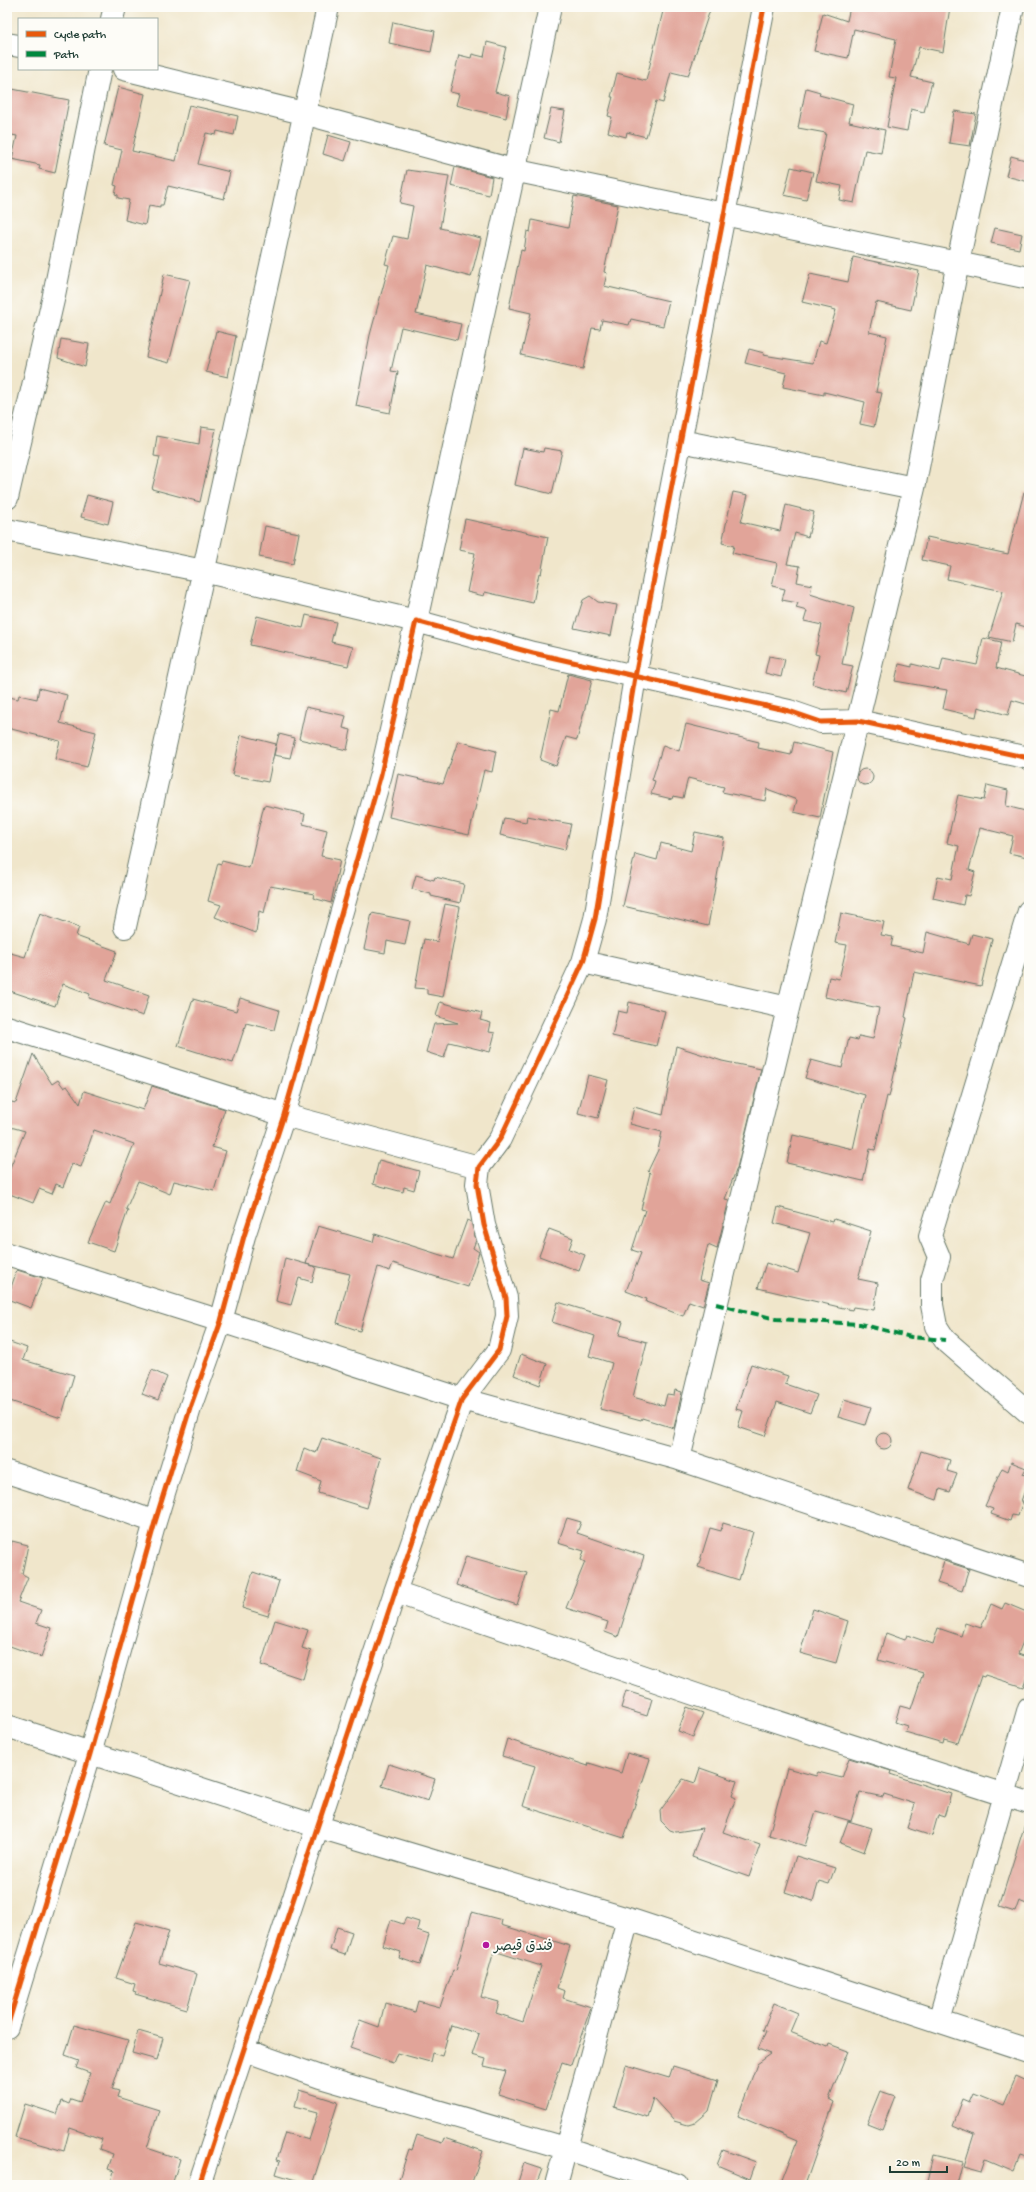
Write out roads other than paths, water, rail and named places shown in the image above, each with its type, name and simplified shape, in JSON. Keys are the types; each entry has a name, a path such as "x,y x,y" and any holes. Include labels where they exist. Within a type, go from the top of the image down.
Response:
{"street":[{"path":"112,18 115,7"},
{"path":"126,927 303,113 328,7"},
{"path":"7,2027 14,1983 90,1754 155,1522 191,1405 221,1320 244,1236 284,1115 381,774 416,621 513,170 550,7"},
{"path":"200,2185 319,1828 395,1592 462,1398 498,1350 507,1316 506,1298 484,1225 477,1184 479,1167 500,1139 583,962 596,919 635,677 764,7"},
{"path":"679,1459 914,488 958,262 1013,7"},
{"path":"7,44 18,46"},
{"path":"7,498 53,300 100,70"},
{"path":"128,70 303,113 513,170 1029,278"},
{"path":"681,441 914,488"},
{"path":"7,530 203,571 416,621 533,653 789,711 821,722 858,721 1029,758"},
{"path":"1029,911 930,1236 939,1257 930,1290 936,1326 945,1340 1029,1413"},
{"path":"583,962 788,1008"},
{"path":"7,1027 284,1115 479,1167"},
{"path":"7,1254 221,1320 462,1398 679,1459 1029,1576"},
{"path":"7,1472 103,1503 155,1522"},
{"path":"395,1592 736,1708 1029,1802"},
{"path":"939,2022 1029,1708"},
{"path":"7,1726 90,1754 134,1766 319,1828 628,1919 1029,2051"},
{"path":"556,2185 568,2149 628,1919"},
{"path":"244,2050 320,2077 568,2149 677,2185"}],"place":[{"name":"فندق قيصر","path":"486,1945"}]}
